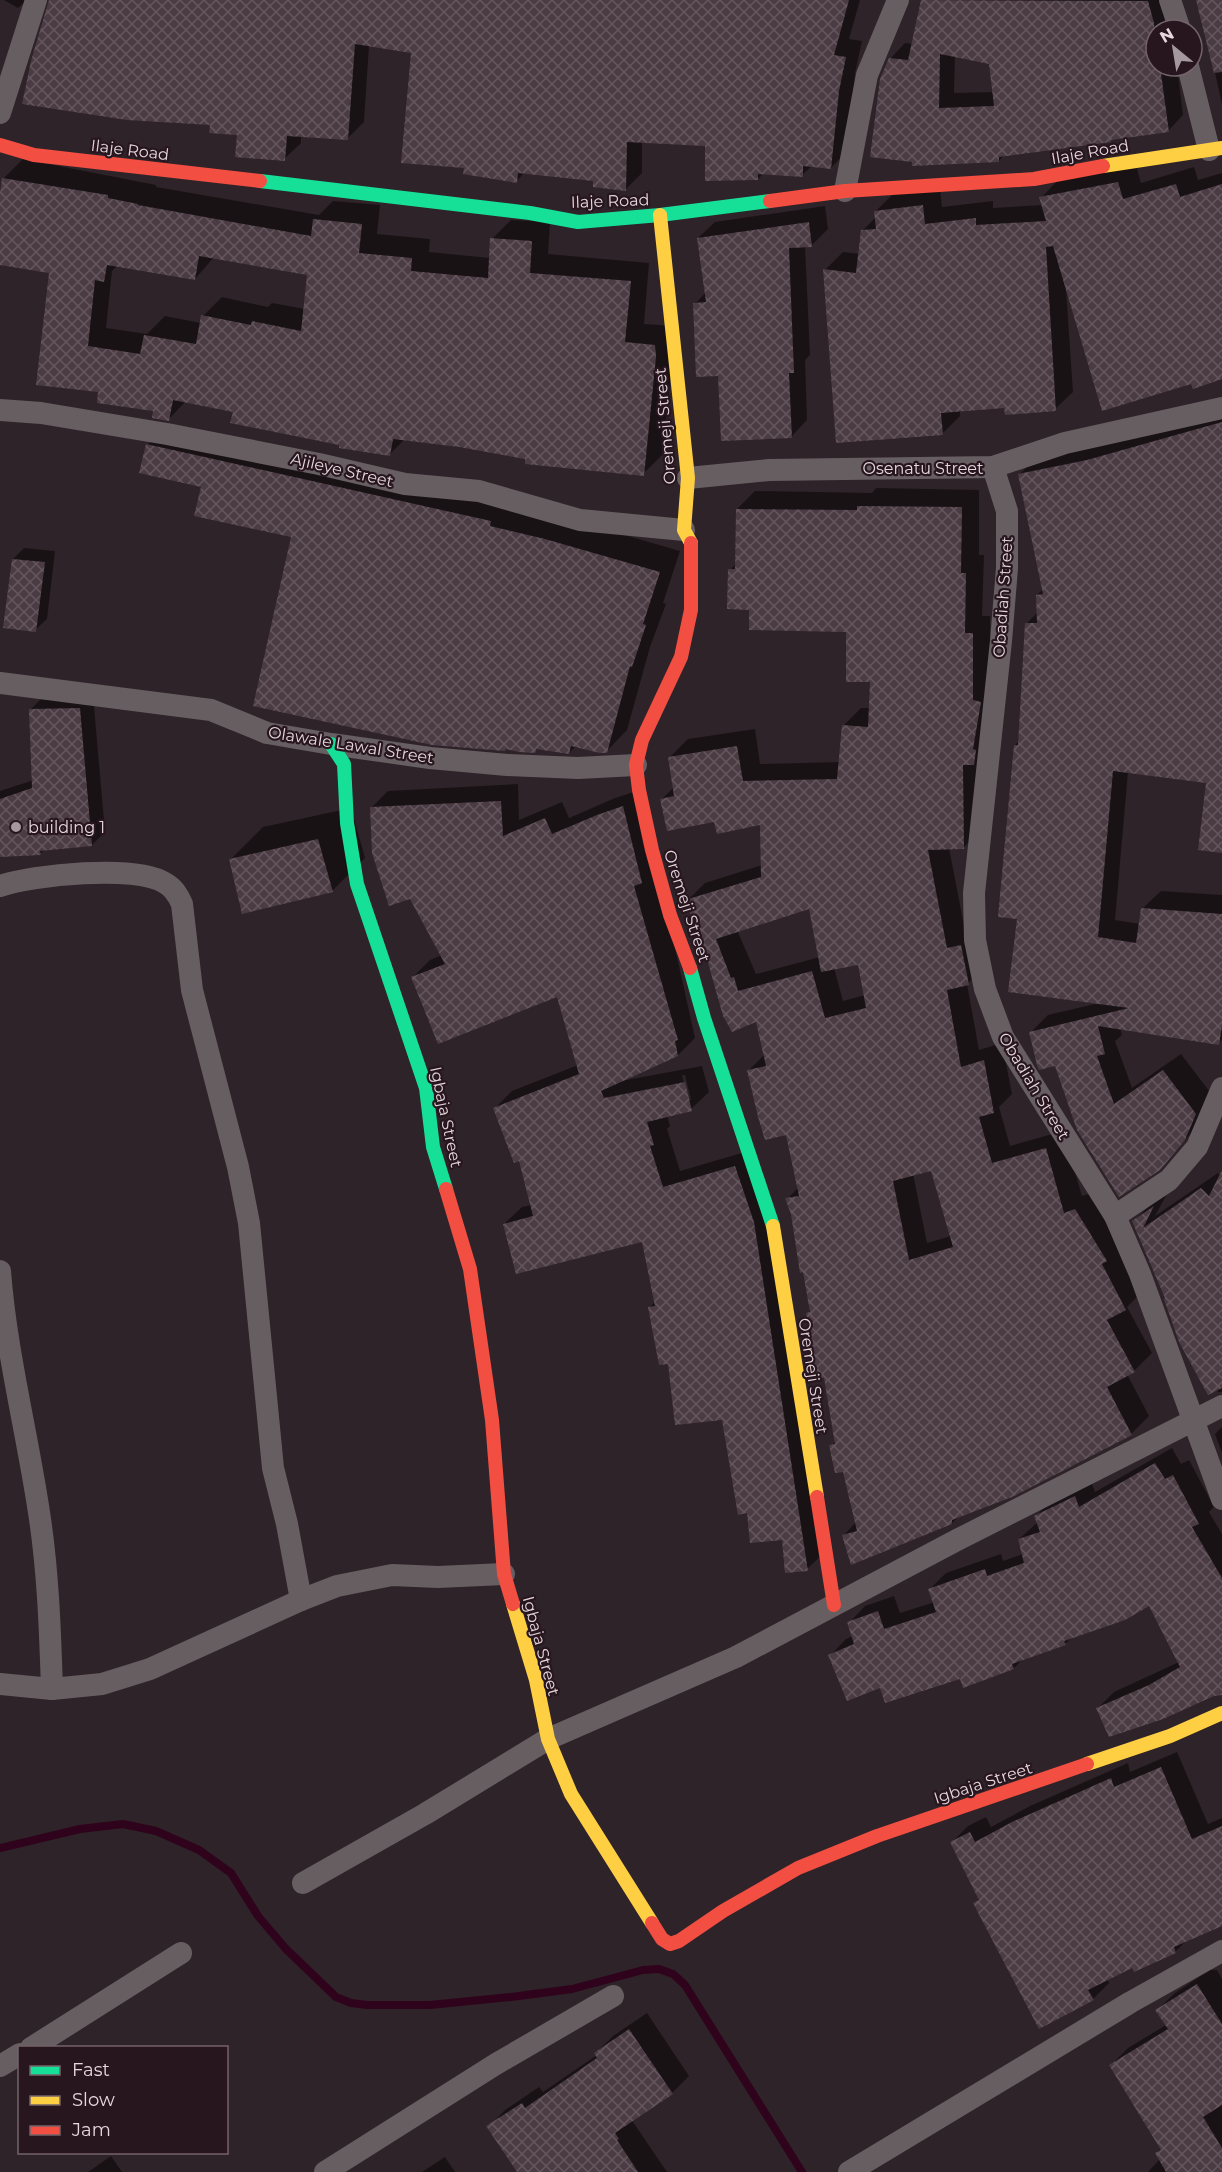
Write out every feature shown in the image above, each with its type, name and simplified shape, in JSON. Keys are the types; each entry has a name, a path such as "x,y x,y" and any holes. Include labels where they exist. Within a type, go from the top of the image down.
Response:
{"street":[{"path":"0,113 36,0"},
{"path":"845,191 867,75 898,0"},
{"path":"1170,0 1176,18"},
{"path":"1192,78 1215,149"},
{"name":"Ilaje Road","path":"0,145 34,155 530,213 579,222 660,215 845,191 1034,179 1117,163 1215,149"},
{"name":"Oremeji Street","path":"660,215 688,478 684,530 692,544 689,619 681,657 642,740 636,765 639,790 652,850 670,915 689,964 704,1018 772,1217 834,1605"},
{"name":"Osenatu Street","path":"688,478 769,470 993,467 1065,444 1222,408"},
{"name":"Ajileye Street","path":"0,410 41,413 167,434 405,484 479,491 580,520 684,530"},
{"name":"Obadiah Street","path":"993,467 1007,511 1001,640 974,893 975,940 985,989 1002,1037 1115,1215 1140,1274 1222,1499"},
{"name":"Olawale Lawal Street","path":"0,683 211,710 267,733 430,758 578,768 636,765"},
{"name":"Igbaja Street","path":"331,744 344,764 347,823 357,884 426,1088 433,1147 470,1269 492,1420 504,1574 536,1680 548,1739 571,1794 662,1939 670,1944 679,1941 723,1911 798,1868 877,1836 1170,1737 1222,1713"},
{"path":"0,886 68,873 150,876 165,883 176,892 182,904 192,990 238,1167 249,1223 273,1468 301,1599"},
{"path":"1115,1215 1169,1180 1197,1147 1222,1088"},
{"path":"0,1271 12,1360 39,1507 49,1602 52,1689"},
{"path":"303,1883 425,1814 548,1739 736,1657 957,1540 1222,1406"},
{"path":"0,1684 52,1689 102,1684 150,1669 301,1599 337,1586 392,1575 504,1574"},
{"path":"849,2172 1131,2002 1222,1951"},
{"path":"34,2046 181,1953"},
{"path":"329,2171 496,2064 613,1996"},
{"path":"0,2066 18,2055"}],"building":[{"path":"49,0 849,0 834,55 846,57 839,91 831,169 803,166 803,177 758,174 758,180 705,181 705,146 627,142 626,191 593,187 593,181 518,173 517,183 463,174 464,168 401,163 411,53 355,44 348,140 287,136 285,161 235,157 237,135 209,133 210,125 127,120 22,104 31,61"},
{"path":"921,0 1148,1 1153,18 1144,18 1144,78 1162,78 1169,132 999,157 999,162 912,166 912,162 870,157 880,79 889,58 908,60","holes":["940,54 989,64 994,106 939,108"]},
{"path":"1196,0 1222,0 1222,72 1214,73 1204,32 1204,18 1200,18"},
{"path":"2,178 108,195 108,198 138,205 311,236 313,219 362,224 359,253 412,258 411,271 488,278 490,238 532,241 530,273 631,281 625,342 655,345 656,357 644,476 525,464 525,459 459,447 393,439 390,456 339,448 339,445 230,423 233,412 173,400 169,421 152,418 153,411 97,403 98,392 36,385 49,273 0,265","holes":["199,256 307,275 301,331 252,321 251,325 201,315 196,344 144,335 140,354 88,346 95,280 104,282 107,265 195,280"]},
{"path":"1118,182 1123,199 1176,184 1180,197 1222,184 1222,379 1193,389 1191,384 1102,411 1053,246 1046,247 1056,411 1005,415 1004,408 941,413 943,435 836,443 823,269 856,273 861,230 876,229 874,211 923,205 925,224 976,218 976,225 1046,221 1039,197"},
{"path":"809,222 812,247 789,248 794,373 789,373 792,438 721,441 718,376 696,377 693,303 706,302 697,238"},
{"path":"1222,422 1222,853 1198,850 1206,783 1113,771 1098,937 1136,943 1141,908 1222,914 1222,1026 1219,1045 1098,1026 1105,1054 1097,1056 1114,1104 1163,1070 1196,1114 1185,1140 1160,1170 1119,1197 1077,1130 1055,1066 1039,1070 1029,1032 1129,1008 1008,992 1017,919 998,917 1014,745 1018,745 1025,623 1037,623 1036,595 1043,594 1018,474 1087,460"},
{"path":"146,444 491,521 490,526 545,539 660,572 643,624 646,625 632,667 630,666 607,753 571,746 569,754 536,749 535,753 432,745 253,706 291,537 194,516 201,487 139,473"},
{"path":"857,506 962,507 961,573 966,573 965,633 973,633 973,700 981,702 973,749 976,750 974,765 963,765 964,849 928,850 947,948 961,945 969,985 947,990 961,1067 984,1060 994,1113 979,1117 992,1163 1046,1148 1064,1213 1075,1209 1107,1261 1102,1264 1126,1310 1107,1320 1135,1372 1107,1387 1132,1435 1012,1497 952,1520 952,1524 851,1565 842,1535 857,1531 843,1472 835,1473 829,1445 835,1444 824,1378 817,1379 806,1313 810,1312 803,1272 800,1273 791,1214 785,1198 799,1196 786,1135 765,1140 747,1070 766,1066 756,1022 732,1032 723,1016 707,959 685,900 761,877 760,825 717,834 714,822 667,831 660,799 674,796 668,757 737,746 743,781 837,779 842,725 868,727 870,682 846,682 846,632 749,630 749,610 727,609 728,569 735,569 736,509 857,510","holes":["809,909 821,972 858,965 866,1008 825,1018 812,971 738,991 716,939","931,1171 953,1247 909,1260 893,1181"]},
{"path":"12,559 45,562 36,632 3,628"},
{"path":"80,708 92,846 40,851 41,855 0,857 0,799 32,788 29,709"},
{"path":"501,801 503,836 545,818 552,834 623,806 642,883 634,886 678,1040 675,1041 678,1056 601,1091 604,1098 685,1082 692,1111 647,1122 654,1145 650,1146 663,1187 735,1166 754,1222 808,1571 785,1573 782,1540 750,1543 747,1513 738,1515 722,1420 675,1425 668,1364 659,1365 648,1307 655,1306 642,1242 516,1274 503,1224 533,1216 519,1161 514,1163 493,1108 579,1074 557,997 438,1044 411,977 445,964 410,899 389,906 372,853 370,807"},
{"path":"318,839 333,892 242,914 229,859"},
{"path":"1222,1170 1222,1388 1208,1395 1179,1342 1165,1298 1132,1221 1154,1206 1143,1228 1201,1188 1209,1196"},
{"path":"1155,1463 1165,1479 1173,1475 1199,1524 1192,1527 1222,1578 1222,1695 1214,1696 1163,1719 1109,1737 1096,1708 1149,1685 1180,1667 1149,1606 1125,1620 1064,1641 1066,1645 1012,1664 1014,1669 963,1688 960,1679 885,1703 880,1688 847,1701 828,1655 854,1644 847,1622 878,1611 884,1629 936,1612 928,1589 985,1569 987,1576 1024,1563 1018,1539 1040,1532 1034,1516 1075,1496 1079,1507"},
{"path":"1161,1767 1192,1839 1222,1826 1222,1926 1174,1947 1176,1953 1134,1972 1132,1968 1088,1990 1094,2000 1039,2029 973,1903 979,1900 950,1842 970,1832 975,1842 1012,1822 1111,1778 1114,1787"},
{"path":"1197,1984 1222,2024 1222,2105 1203,2117 1222,2148 1222,2172 1166,2172 1155,2153 1161,2150 1109,2065 1168,2029 1155,2010"},
{"path":"629,2029 673,2094 615,2133 619,2139 617,2140 638,2172 517,2172 486,2126 522,2103 525,2108 597,2058 594,2053"}],"waterway":[{"path":"0,1848 80,1829 123,1824 156,1831 199,1850 231,1873 258,1916 286,1949 336,1997 351,2003 430,2005 572,1989 643,1970 659,1969 673,1974 685,1985 802,2172"}],"traffic: fast":[{"path":"260,181 530,213 578,222 660,215 770,201"},
{"path":"331,744 344,764 347,823 357,884 426,1088 433,1147 446,1189"},
{"path":"690,968 704,1018 773,1226"}],"traffic: slow":[{"path":"1103,166 1222,148"},
{"path":"660,215 688,478 684,530 691,543"},
{"path":"773,1226 817,1497"},
{"path":"513,1604 536,1680 548,1739 571,1794 652,1923"},
{"path":"1087,1764 1170,1736 1222,1713"}],"traffic: jam":[{"path":"0,145 34,155 260,181"},
{"path":"770,201 845,191 1034,179 1103,166"},
{"path":"690,968 670,915 652,850 636,765 642,740 681,657 691,610 691,543"},
{"path":"446,1189 470,1269 492,1420 504,1574 513,1604"},
{"path":"817,1497 834,1605"},
{"path":"652,1923 662,1939 670,1944 679,1941 723,1911 798,1868 877,1836 1087,1764"}],"place":[{"name":"building 1","path":"16,827"}]}
